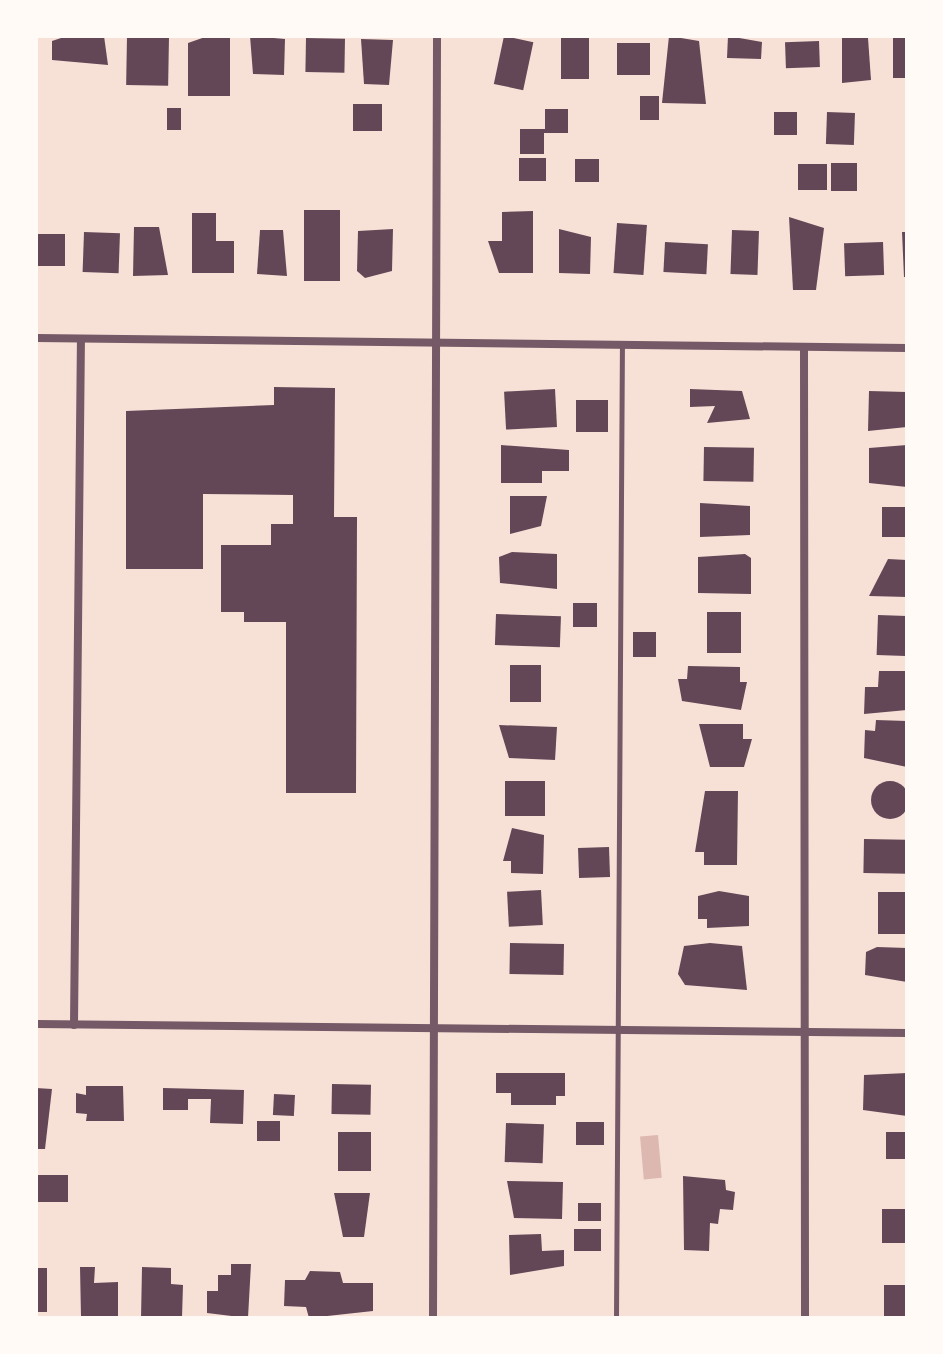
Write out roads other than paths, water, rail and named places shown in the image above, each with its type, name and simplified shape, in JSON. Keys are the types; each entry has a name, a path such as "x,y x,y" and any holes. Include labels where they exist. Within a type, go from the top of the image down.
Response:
{"street":[{"path":"433,1318 439,341 437,36"},
{"path":"36,338 907,348"},
{"path":"74,1025 81,339"},
{"path":"804,348 805,1318"},
{"path":"36,1024 907,1033"}],"lane":[{"path":"616,1318 622,345"}]}
